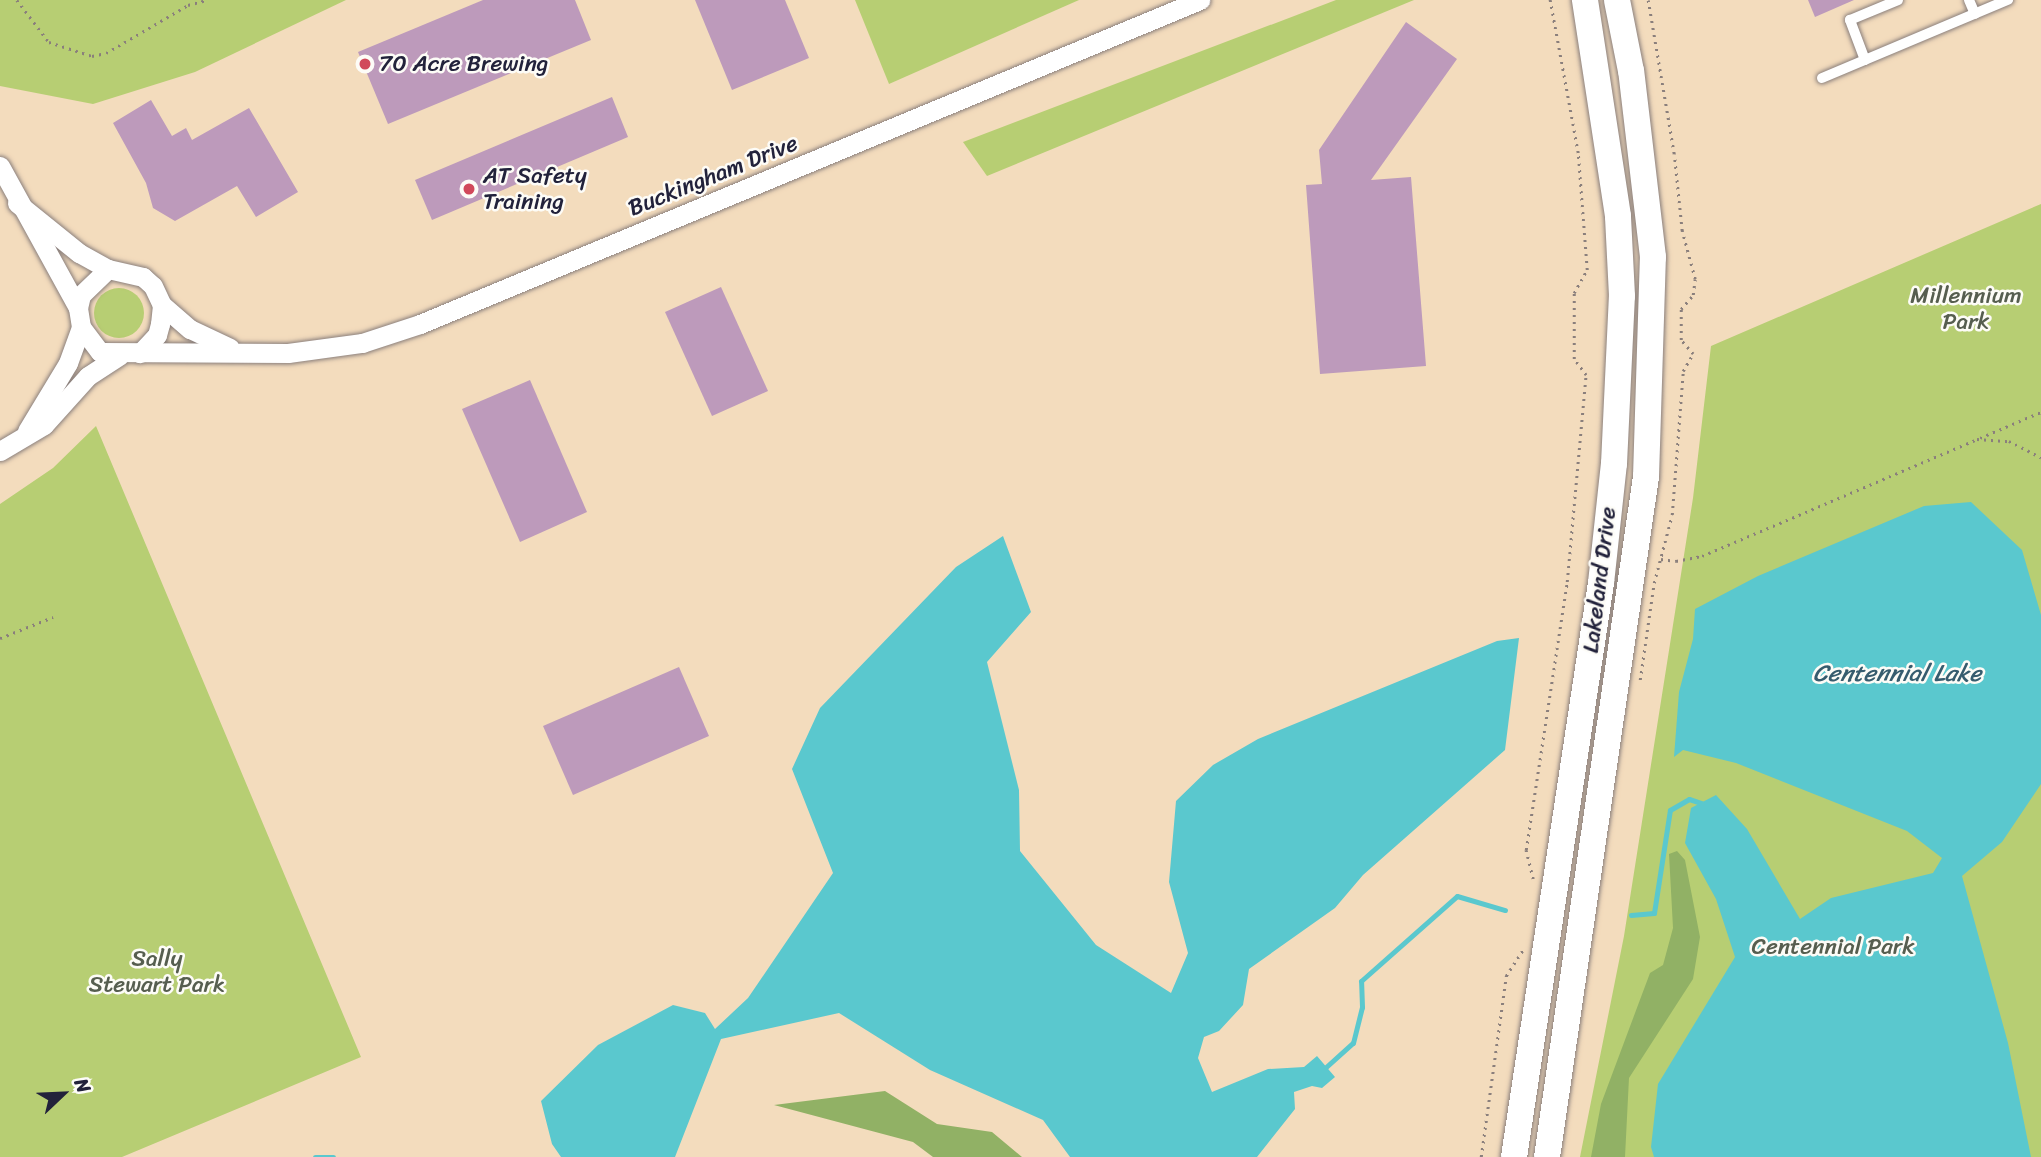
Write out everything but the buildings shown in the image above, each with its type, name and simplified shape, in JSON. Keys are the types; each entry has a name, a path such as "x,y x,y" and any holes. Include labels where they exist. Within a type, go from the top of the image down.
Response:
{"main road":[{"name":"Lakeland Drive","path":"1514,1157 1601,583 1614,464 1622,296 1618,216 1584,0"},
{"name":"Lakeland Drive","path":"1547,1157 1646,477 1653,257 1631,71 1617,0"}],"street":[{"name":"Buckingham Drive","path":"130,354 234,350 288,353 348,345 419,324 1200,0"},
{"path":"0,166 17,203 61,270 79,318 94,348 130,354"},
{"path":"0,452 25,434 44,425 88,376 130,354 157,335 162,304 143,277 108,269 17,203"},
{"path":"25,434 68,363 79,318 81,295 108,269"},
{"name":"Buckingham Drive","path":"162,304 190,329 234,350"}],"lane":[{"path":"1865,60 1850,20 1898,0"},
{"path":"1969,0 1975,14"},
{"path":"1822,78 2008,0"}],"path":[{"path":"17,0 49,42 92,56 106,53 188,5 207,0"},
{"path":"1535,889 1526,850 1567,582 1586,375 1574,359 1574,293 1587,270 1578,153 1550,0"},
{"path":"1661,559 1702,556 2041,412"},
{"path":"1977,439 2009,441 2041,457"},
{"path":"0,638 53,617"},
{"path":"1481,1157 1506,976 1527,943"}],"green space":[{"path":"0,0 346,0 195,72 93,104 0,86"},
{"path":"855,0 1079,0 889,84"},
{"path":"1336,0 1414,0 987,176 963,142"},
{"name":"Centennial Park","path":"2041,204 2041,1157 1580,1157 1624,936 1693,498 1711,346"},
{"path":"119,288 136,296 144,313 136,330 119,338 102,330 94,313 102,296"},
{"name":"Sally Stewart Park","path":"96,426 361,1057 122,1157 0,1157 0,504 53,468"},
{"path":"1677,851 1685,860 1700,937 1693,979 1629,1078 1625,1157 1591,1157 1601,1104 1650,973 1663,965 1673,928 1669,854"},
{"path":"885,1091 937,1124 992,1132 1022,1157 933,1157 913,1142 774,1105"}],"water":[{"name":"Centennial Lake","path":"1971,502 2022,550 2041,615 2041,784 2002,842 1962,876 2008,1043 2031,1157 1654,1157 1651,1147 1658,1084 1735,957 1716,899 1685,843 1691,808 1716,795 1747,829 1800,919 1831,898 1933,873 1942,858 1907,831 1736,763 1683,750 1674,757 1679,692 1693,639 1695,609 1758,576 1924,506"},
{"path":"1003,536 1031,612 987,662 1019,790 1020,851 1096,945 1171,993 1188,953 1169,882 1176,801 1213,765 1258,739 1497,641 1519,638 1505,750 1363,875 1335,908 1249,969 1243,1005 1219,1031 1204,1037 1198,1058 1212,1092 1268,1069 1304,1067 1317,1056 1335,1077 1322,1088 1312,1086 1294,1092 1295,1109 1257,1157 1070,1157 1043,1120 930,1070 839,1013 721,1039 675,1157 561,1157 552,1144 541,1101 598,1045 673,1005 705,1013 715,1029 748,998 833,873 792,769 820,708 956,567"}],"waterway":[{"path":"1631,915 1654,913 1670,810 1689,799 1701,803"},
{"path":"1326,1067 1353,1043 1362,1007 1361,981 1457,896 1505,910"},
{"path":"315,1157 333,1157"}],"place":[{"name":"70 Acre Brewing","path":"365,64"},
{"name":"AT Safety Training","path":"469,189"}],"park label":[{"name":"Millennium Park","path":"1966,309"}]}
